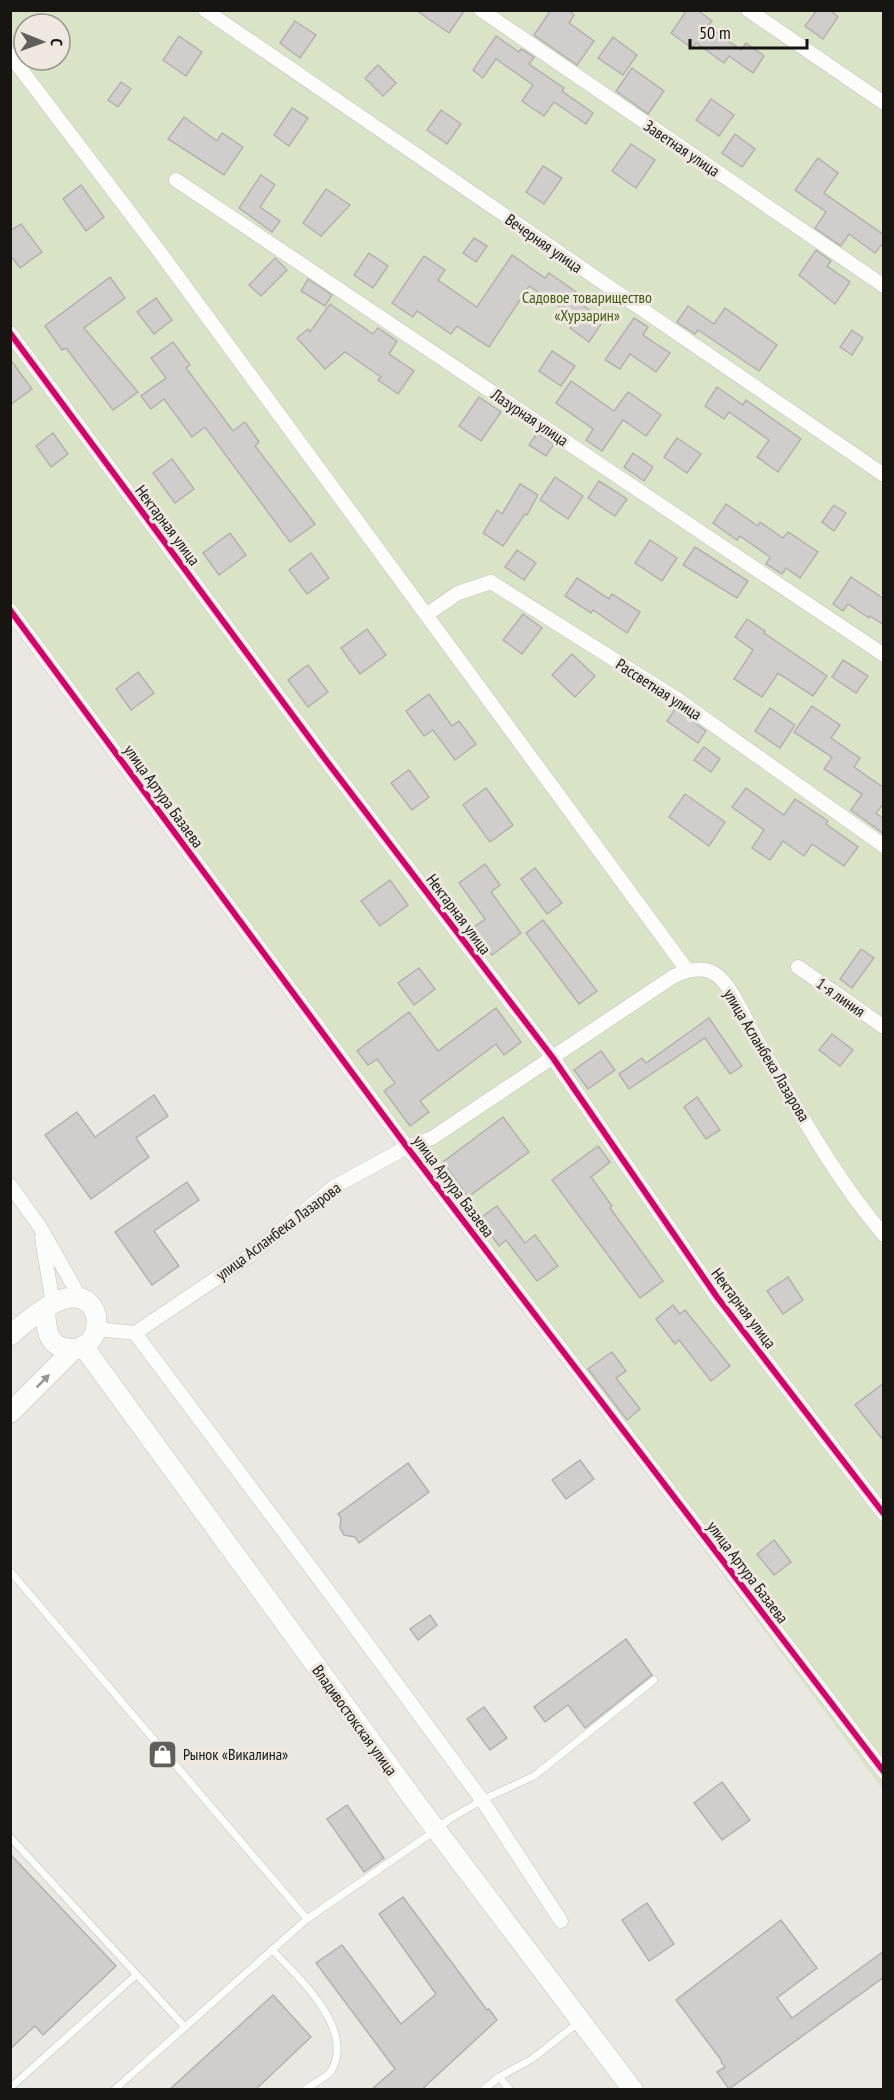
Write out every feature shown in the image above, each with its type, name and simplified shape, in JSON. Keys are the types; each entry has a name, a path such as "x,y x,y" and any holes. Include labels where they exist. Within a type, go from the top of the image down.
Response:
{"main road":[{"path":"10,1335 61,1299 72,1297 81,1299"},
{"name":"Владивостокская улица","path":"81,1299 94,1311 97,1329"},
{"name":"Владивостокская улица","path":"49,1307 46,1328 50,1338 58,1345 78,1347 436,1830 633,2090"},
{"path":"10,1413 78,1347 90,1341 97,1329"}],"street":[{"name":"Вечерняя улица","path":"205,10 884,475"},
{"name":"Заветная улица","path":"481,10 884,286"},
{"path":"748,10 884,103"},
{"path":"10,55 159,251 687,970"},
{"name":"Лазурная улица","path":"176,180 884,655"},
{"name":"Нектарная улица","path":"10,333 332,768 553,1058 717,1297 884,1514"},
{"name":"Рассветная улица","path":"426,615 458,593 491,582 677,699 884,846"},
{"name":"улица Артура Базаева","path":"10,610 408,1147 884,1772"},
{"name":"1-я линия","path":"798,967 884,1027"},
{"name":"улица Асланбека Лазарова","path":"135,1333 248,1257 334,1186 408,1147 432,1138 674,976 687,970 704,970 717,975 730,992 782,1083 855,1199 884,1235"},
{"name":"Владивостокская улица","path":"10,1185 40,1227 81,1299"},
{"name":"Владивостокская улица","path":"40,1227 49,1307"},
{"path":"97,1329 135,1333 482,1800 561,1921"}],"lane":[{"path":"10,1571 307,1919"},
{"path":"114,2090 307,1919 448,1820 482,1800 534,1776 654,1680"},
{"path":"10,1837 185,2027"},
{"path":"272,1950 308,1986 333,2026 339,2050 330,2072 305,2090"},
{"path":"10,2088 136,1975"},
{"path":"483,2090 499,2077 532,2059 581,2020"},
{"path":"499,2077 510,2090"}],"green space":[{"name":"Садовое товарищество «Хурзарин»","path":"11,11 883,11 883,1790 11,617"}],"building":[{"path":"416,10 465,10 449,33"},
{"path":"551,10 568,10 574,15 569,23 594,41 577,65 534,35"},
{"path":"687,10 697,10 712,21 708,26 741,50 746,43 764,56 753,73 729,56 724,63 696,43 692,48 671,33"},
{"path":"817,10 830,10 838,17 823,39 805,26"},
{"path":"295,21 316,35 300,58 280,43"},
{"path":"179,36 202,52 186,76 163,60"},
{"path":"496,36 519,52 521,49 534,57 529,64 564,88 562,91 593,113 586,124 554,102 544,116 522,101 533,85 496,59 483,78 473,70"},
{"path":"613,37 637,55 623,75 598,58"},
{"path":"378,65 396,83 383,96 365,78"},
{"path":"632,68 664,91 648,114 616,91"},
{"path":"121,82 131,89 118,107 108,100"},
{"path":"711,99 734,115 719,136 696,120"},
{"path":"292,108 308,118 289,146 274,135"},
{"path":"441,110 461,124 447,144 427,130"},
{"path":"184,117 217,141 222,133 243,147 224,175 168,139"},
{"path":"735,134 755,149 742,167 722,153"},
{"path":"631,144 655,160 636,188 612,171"},
{"path":"818,158 838,173 824,193 884,235 884,242 875,253 849,234 841,246 815,228 826,212 795,190"},
{"path":"543,166 562,178 544,204 526,192"},
{"path":"261,175 275,185 260,207 280,221 272,232 239,208"},
{"path":"81,185 104,217 86,231 63,199"},
{"path":"326,189 350,205 321,236 303,223"},
{"path":"21,224 42,252 20,268 10,255 10,231"},
{"path":"474,238 487,246 476,262 463,253"},
{"path":"816,250 831,261 827,266 850,282 835,304 799,275"},
{"path":"369,253 388,266 373,288 354,275"},
{"path":"512,255 545,278 549,273 576,292 572,298 604,320 589,342 570,328 576,318 529,286 489,347 457,326 451,334 417,311 413,317 392,303 424,256 445,270 438,280 477,307"},
{"path":"275,258 287,270 261,296 249,285"},
{"path":"110,277 125,298 84,328 138,392 113,410 66,348 62,350 45,326"},
{"path":"308,279 332,295 325,306 301,291"},
{"path":"156,298 172,320 154,334 137,312"},
{"path":"330,304 373,334 378,328 397,341 389,354 414,371 398,394 378,380 381,377 345,352 325,369 297,338 308,329 310,332"},
{"path":"688,306 714,324 725,308 777,345 759,371 698,330 695,334 677,322"},
{"path":"634,318 648,327 643,335 670,353 656,372 630,354 620,369 605,360"},
{"path":"852,330 863,338 852,355 840,347"},
{"path":"173,342 190,365 186,368 233,431 245,422 259,442 255,446 315,524 290,542 205,427 192,437 164,399 151,409 141,396 166,378 151,358"},
{"path":"552,351 575,366 561,386 539,371"},
{"path":"10,359 32,389 10,405"},
{"path":"571,381 614,411 628,392 661,415 646,436 623,420 602,451 586,440 593,429 556,403"},
{"path":"717,387 743,405 746,400 801,439 778,472 757,457 769,440 729,412 724,419 705,406"},
{"path":"479,397 501,412 481,441 459,426"},
{"path":"53,433 68,454 51,467 36,446"},
{"path":"537,433 554,444 546,456 529,445"},
{"path":"677,438 701,454 687,473 664,457"},
{"path":"633,453 653,467 644,481 624,467"},
{"path":"172,459 194,489 175,503 153,473"},
{"path":"555,477 583,496 568,519 540,500"},
{"path":"599,481 627,499 615,516 588,498"},
{"path":"520,484 538,495 527,515 525,514 503,546 483,533 497,510 502,514"},
{"path":"726,504 758,526 760,522 783,538 788,532 818,552 800,578 786,568 782,574 766,564 770,557 740,536 737,540 713,523"},
{"path":"834,505 846,513 834,531 822,522"},
{"path":"230,533 246,555 219,575 203,553"},
{"path":"650,540 677,558 662,581 635,563"},
{"path":"695,547 748,581 737,598 683,565"},
{"path":"517,550 536,563 524,580 505,567"},
{"path":"311,553 329,578 307,594 289,570"},
{"path":"851,577 884,599 884,625 848,604 843,611 833,604"},
{"path":"577,578 609,599 612,594 640,612 627,633 593,610 591,613 565,596"},
{"path":"523,614 542,628 522,654 503,640"},
{"path":"747,619 827,676 813,696 778,673 762,697 734,679 753,650 735,637"},
{"path":"367,629 386,655 360,674 341,648"},
{"path":"572,654 595,676 575,697 552,675"},
{"path":"843,660 868,676 856,693 832,677"},
{"path":"308,665 328,692 308,707 288,680"},
{"path":"138,672 154,693 131,710 116,689"},
{"path":"429,694 452,726 459,721 476,744 455,760 433,730 424,736 406,711"},
{"path":"812,706 840,725 831,738 860,758 854,767 884,788 884,803 876,813 884,819 884,834 851,810 862,794 824,769 832,757 794,732"},
{"path":"770,708 795,725 780,748 755,731"},
{"path":"675,709 706,731 698,743 667,721"},
{"path":"704,747 720,759 711,772 694,760"},
{"path":"409,770 429,797 412,810 391,783"},
{"path":"486,788 513,825 490,842 463,805"},
{"path":"746,788 784,815 795,799 828,821 826,824 858,847 844,866 812,844 804,856 783,841 770,860 752,848 764,830 732,807"},
{"path":"685,794 725,822 709,846 669,817"},
{"path":"485,864 500,885 491,892 521,933 492,955 472,929 485,919 459,883"},
{"path":"535,868 562,903 547,914 521,879"},
{"path":"390,880 408,905 380,926 361,901"},
{"path":"543,920 597,991 579,1004 526,933"},
{"path":"861,949 874,958 852,988 840,979"},
{"path":"419,968 435,989 414,1005 398,983"},
{"path":"496,1008 521,1042 504,1055 496,1044 420,1101 429,1112 410,1126 384,1091 395,1083 377,1059 368,1065 357,1051 409,1012 438,1051"},
{"path":"709,1018 742,1066 730,1074 705,1038 629,1089 619,1074 642,1058 646,1063"},
{"path":"832,1034 853,1050 840,1066 819,1050"},
{"path":"601,1051 615,1070 588,1089 574,1070"},
{"path":"154,1095 168,1116 136,1138 149,1157 91,1199 45,1135 77,1112 95,1137"},
{"path":"697,1097 720,1130 706,1139 684,1107"},
{"path":"503,1117 529,1152 468,1197 443,1162"},
{"path":"598,1146 610,1162 591,1177 612,1206 610,1208 663,1281 640,1298 552,1180"},
{"path":"187,1182 199,1200 154,1231 179,1266 152,1285 115,1232"},
{"path":"497,1206 525,1243 535,1235 558,1266 537,1281 506,1240 499,1246 479,1219"},
{"path":"788,1277 803,1300 783,1314 767,1291"},
{"path":"673,1305 680,1314 685,1310 730,1366 711,1381 679,1340 675,1344 656,1319"},
{"path":"612,1352 626,1371 616,1378 640,1409 627,1420 588,1369"},
{"path":"884,1383 884,1441 855,1405"},
{"path":"580,1460 594,1479 566,1499 552,1480"},
{"path":"408,1463 429,1492 359,1543 355,1537 344,1535 340,1528 341,1518 338,1514"},
{"path":"774,1540 791,1562 774,1575 757,1554"},
{"path":"430,1615 437,1625 418,1640 410,1629"},
{"path":"626,1639 652,1675 585,1728 568,1705 545,1722 534,1707"},
{"path":"484,1707 507,1738 490,1750 467,1719"},
{"path":"722,1782 750,1820 722,1840 694,1803"},
{"path":"347,1805 384,1858 364,1872 327,1819"},
{"path":"10,1854 116,1966 43,2035 35,2026 10,2049"},
{"path":"403,1897 487,2010 489,2009 497,2020 421,2090 371,2090 395,2069 316,1963 342,1945 401,2024 436,1994 379,1914"},
{"path":"647,1903 674,1944 649,1961 622,1920"},
{"path":"781,1920 817,1968 777,1998 792,2018 884,1951 884,1977 729,2089 717,2072 725,2067 722,2061 676,2000"},
{"path":"273,1995 311,2037 255,2090 169,2090"}],"cycle path":[{"path":"10,333 325,759 553,1058 717,1297 884,1514"},
{"path":"10,610 407,1147 884,1772"}],"place":[{"name":"Рынок «Викалина»","path":"162,1754"}]}
